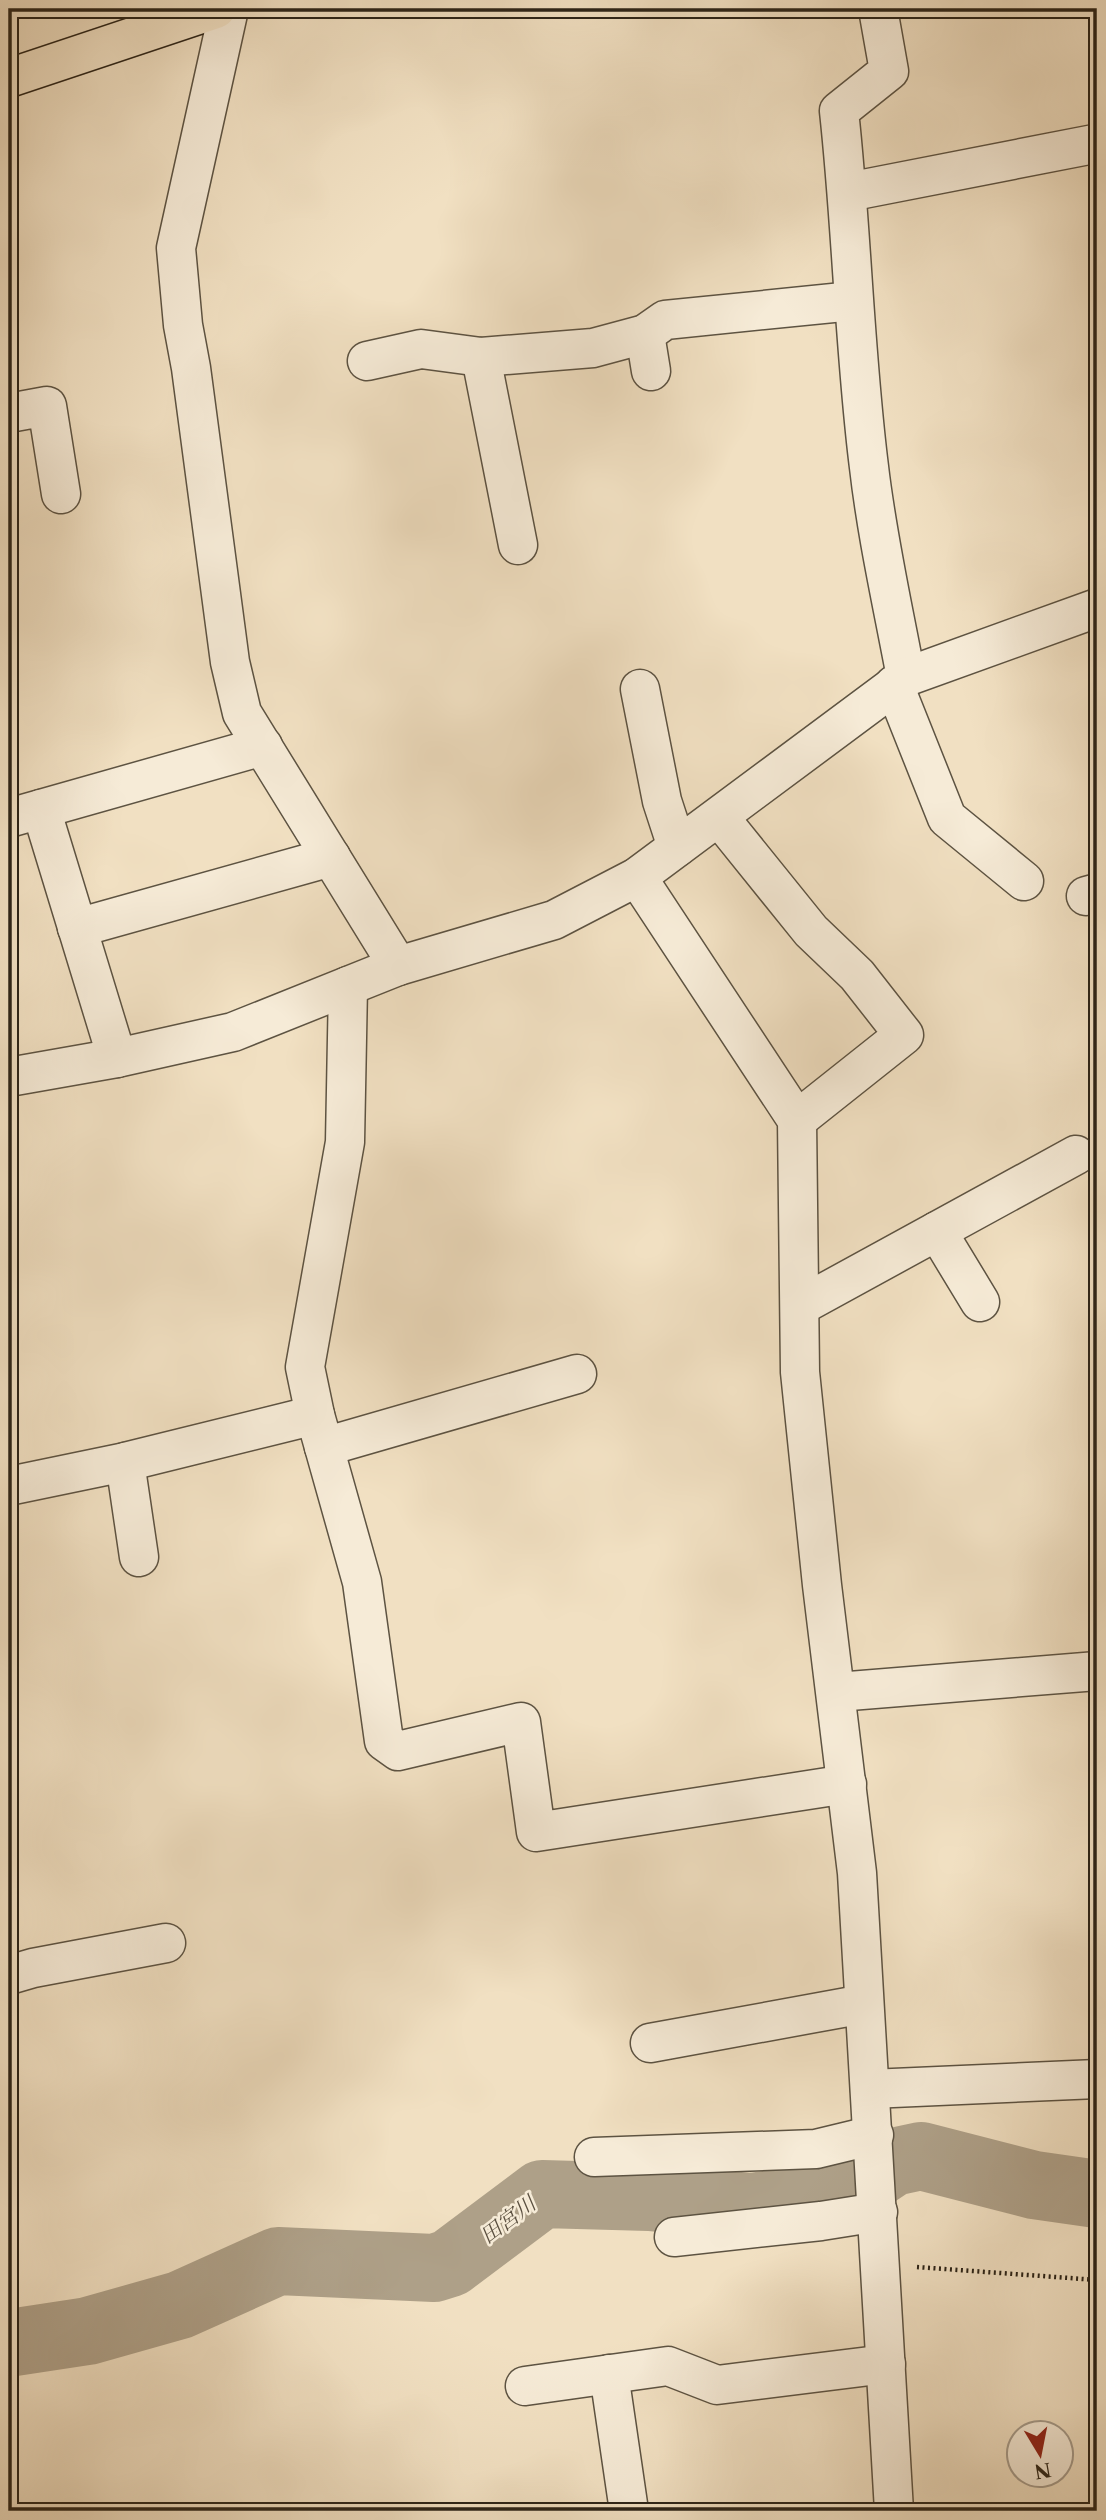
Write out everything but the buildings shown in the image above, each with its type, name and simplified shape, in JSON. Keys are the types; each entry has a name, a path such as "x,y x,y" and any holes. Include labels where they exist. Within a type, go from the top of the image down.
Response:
{"main road":[{"path":"9,78 216,9"}],"street":[{"path":"229,9 176,248 183,325 230,662 242,713 398,966"},
{"path":"878,9 889,71 839,111 848,192 853,302 869,469 900,681 947,818 1024,881"},
{"path":"848,192 1094,144"},
{"path":"367,361 421,349 481,357 593,348 648,352 665,320 853,302"},
{"path":"481,357 518,545"},
{"path":"9,413 47,405 61,495"},
{"path":"9,1077 117,1058 233,1032 398,966 554,920 637,877 900,681 1097,612"},
{"path":"640,689 662,801 677,847"},
{"path":"117,1058 78,928 25,813 263,746"},
{"path":"719,817 811,931 857,975 904,1035 797,1120"},
{"path":"78,928 331,857"},
{"path":"637,877 797,1120 800,1372 822,1585 857,1873 894,2511"},
{"path":"348,986 345,1142 305,1367 362,1582 384,1741 398,1751 521,1722 536,1832 847,1784"},
{"path":"800,1306 1076,1155"},
{"path":"936,1231 980,1302"},
{"path":"9,1486 125,1462 320,1431 577,1374"},
{"path":"125,1462 139,1557"},
{"path":"837,1692 1097,1671"},
{"path":"9,1975 166,1943"},
{"path":"650,2043 864,2004"},
{"path":"870,2089 1097,2079"},
{"path":"594,2157 816,2149 876,2171"},
{"path":"674,2236 821,2221 876,2171"},
{"path":"525,2386 668,2366 717,2385 886,2364"},
{"path":"609,2374 629,2511"}],"path":[{"path":"881,2268 929,2267 1097,2280"}],"waterway":[{"name":"田宮川","path":"9,2343 88,2331 180,2305 278,2261 434,2268 450,2263 542,2194 649,2197 751,2207 824,2196 857,2186 893,2162 921,2156 1034,2185 1097,2194"}]}
